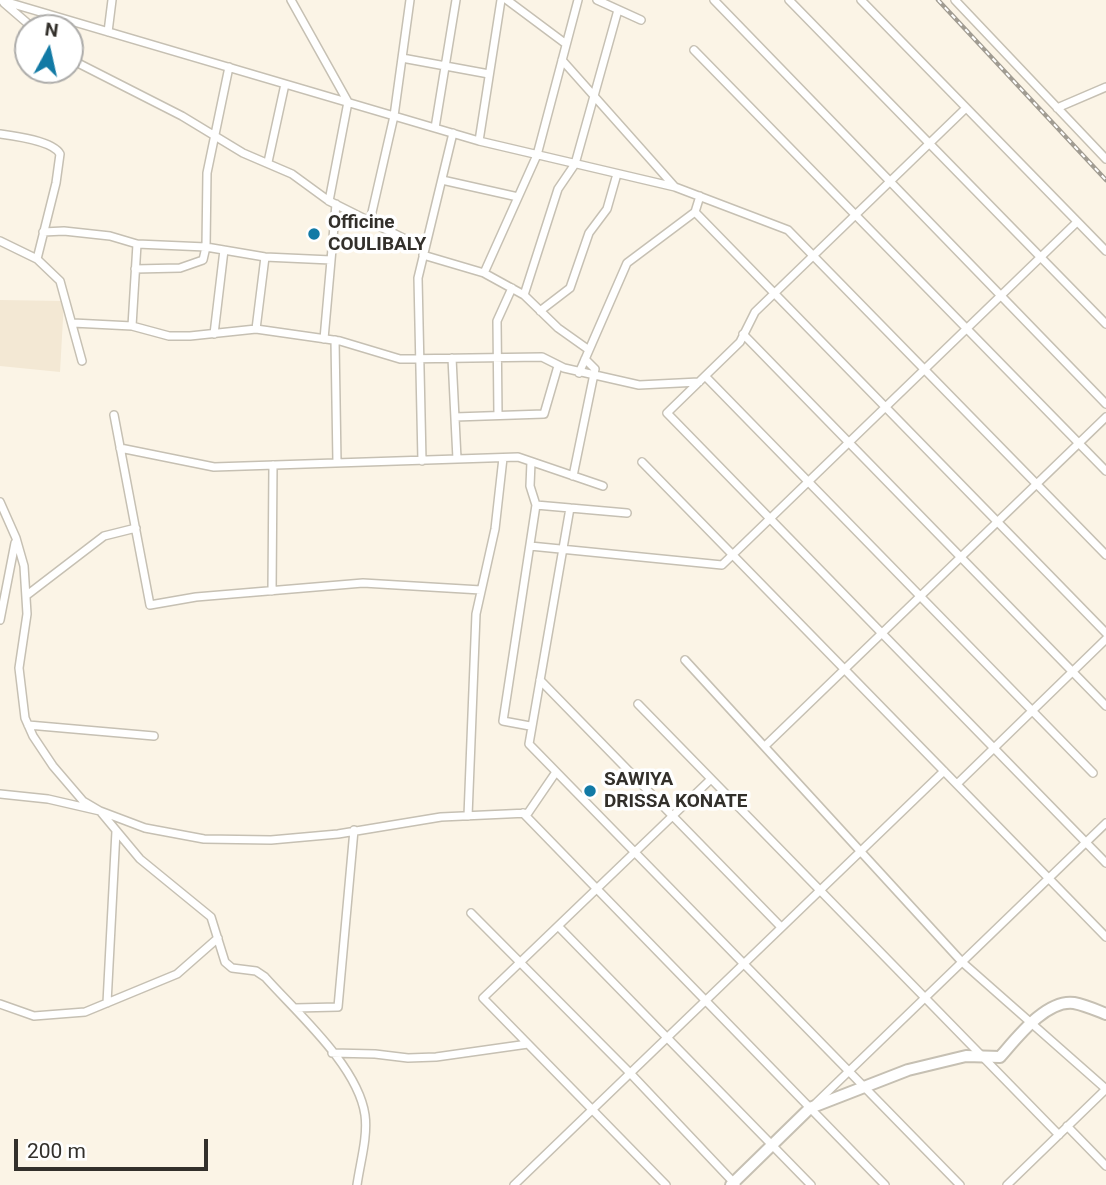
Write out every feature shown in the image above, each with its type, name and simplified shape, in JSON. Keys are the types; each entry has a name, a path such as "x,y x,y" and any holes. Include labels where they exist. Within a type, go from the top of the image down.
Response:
{"street":[{"path":"0,7 1,0"},
{"path":"1,0 17,14"},
{"path":"1,0 479,141 675,187 788,230 1106,555"},
{"path":"108,32 112,0"},
{"path":"302,0 293,3 348,102 332,202 331,260 324,339"},
{"path":"370,222 394,116 410,0"},
{"path":"435,128 456,0"},
{"path":"479,141 501,0"},
{"path":"507,0 566,44"},
{"path":"484,273 537,155 578,0"},
{"path":"597,0 641,20"},
{"path":"714,0 1106,404"},
{"path":"789,0 1106,324"},
{"path":"861,0 1106,251"},
{"path":"955,0 1106,159"},
{"path":"523,295 558,189 575,164 618,10"},
{"path":"694,50 1106,471"},
{"path":"402,58 489,74"},
{"path":"562,60 675,187"},
{"path":"84,66 181,116 243,153 292,174 332,202 424,252 484,273 512,288 558,328 589,350"},
{"path":"135,269 180,268 203,260 206,247 206,184 229,67"},
{"path":"268,162 285,83"},
{"path":"1057,108 1106,87"},
{"path":"967,108 755,312 740,342 667,413 1106,863"},
{"path":"422,460 418,278 453,133"},
{"path":"0,134 27,137 58,149 60,164 37,259"},
{"path":"540,311 570,288 589,233 607,209 617,174"},
{"path":"442,180 518,197"},
{"path":"579,373 627,263 695,212 700,196"},
{"path":"695,212 1106,633"},
{"path":"530,545 722,565 1077,222"},
{"path":"43,232 64,231 110,236 137,244 206,247 265,257 331,260"},
{"path":"0,242 37,259 60,281 82,361"},
{"path":"132,326 137,244"},
{"path":"214,334 224,250"},
{"path":"256,329 265,257"},
{"path":"498,415 497,321 512,288"},
{"path":"73,323 132,326 169,336 256,329 335,340 400,359 542,357 579,373 639,385 698,382"},
{"path":"743,334 1106,706"},
{"path":"335,340 337,463"},
{"path":"452,358 457,460"},
{"path":"573,476 595,369 585,359"},
{"path":"455,417 544,414 558,366"},
{"path":"705,376 1093,773"},
{"path":"114,415 150,605 195,597 363,583 481,590"},
{"path":"765,746 1106,416"},
{"path":"120,448 214,467 518,457 603,486"},
{"path":"468,816 476,614 495,530 503,458"},
{"path":"530,726 503,721 536,505 530,486 531,462"},
{"path":"642,462 1106,937"},
{"path":"272,590 273,465"},
{"path":"0,502 16,538 24,566 27,614 19,668 28,725 53,766 83,801 100,811 140,859 211,917 225,962 233,968 256,971 265,977 332,1053 354,1084 365,1116 366,1127 357,1185"},
{"path":"536,505 627,513"},
{"path":"570,508 529,744 960,1185"},
{"path":"27,594 104,536 135,528"},
{"path":"0,620 16,538"},
{"path":"957,783 1106,639"},
{"path":"685,660 962,962 1106,1089 1007,1185"},
{"path":"540,680 782,927"},
{"path":"638,704 1059,1135"},
{"path":"28,725 155,736"},
{"path":"514,1185 944,771"},
{"path":"0,794 48,799 100,811 145,828 204,839 271,840 338,834 441,817 528,813 556,772"},
{"path":"666,1185 483,998 711,779"},
{"path":"523,813 886,1185"},
{"path":"471,913 630,1073 733,1184 1106,823"},
{"path":"295,1008 338,1007 354,830"},
{"path":"107,1003 116,831"},
{"path":"558,926 811,1185"},
{"path":"0,1004 34,1016 85,1012 177,974 218,938"},
{"path":"810,1108 908,1070 966,1056 1000,1057 1030,1022 1055,1007 1072,1002 1106,1014"},
{"path":"332,1053 436,1057 528,1044"},
{"path":"1067,1126 1106,1166"}],"shaded area":[{"path":"0,300 64,301 60,372 0,366"}],"railway":[{"path":"938,0 1106,180"}],"place":[{"name":"Officine COULIBALY","path":"314,234"},
{"name":"SAWIYA DRISSA KONATE","path":"590,791"}]}
